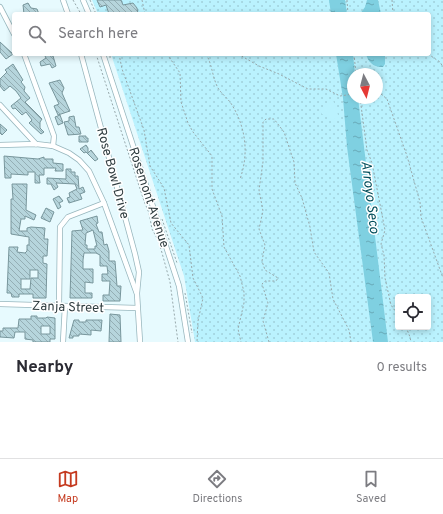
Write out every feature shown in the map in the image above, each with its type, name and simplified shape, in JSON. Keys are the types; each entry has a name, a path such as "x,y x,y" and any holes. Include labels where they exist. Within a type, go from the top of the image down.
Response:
{"street":[{"path":"63,0 67,12"},
{"path":"83,0 88,12"},
{"path":"0,7 12,30"},
{"path":"25,56 54,136 53,146"},
{"name":"Rose Bowl Drive","path":"82,56 135,254 138,272 137,308 140,342"},
{"name":"Rosemont Avenue","path":"104,56 179,286 188,342"},
{"path":"0,105 36,144"},
{"path":"0,145 36,144 53,146 69,153 79,160 89,171 104,203 137,294"},
{"path":"59,306 60,227 68,217 104,203"},
{"name":"Zanja Street","path":"0,304 137,308"},
{"path":"63,342 65,306"}],"path":[{"path":"73,0 80,12"},
{"path":"90,0 95,12"},
{"path":"142,0 145,12"},
{"path":"347,0 348,12"},
{"path":"392,0 393,12"},
{"path":"97,56 149,213 152,229 158,242 170,282 178,342"},
{"path":"119,56 122,69 144,130 150,166 164,188 171,223 189,245 193,278 203,298 198,321 198,342"},
{"path":"168,56 181,76 180,95 188,123 193,132 212,156 212,189 222,216 224,247 240,276 244,292 244,303 238,329 241,342"},
{"path":"207,56 218,88 233,106 242,133 246,149 240,179"},
{"path":"242,56 308,89 326,88 338,95 347,95"},
{"path":"354,56 355,68"},
{"path":"431,56 440,62 443,67"},
{"path":"383,96 387,99 407,156 420,202 421,216 443,278"},
{"path":"361,104 367,150 372,163 385,230 381,244 384,253 385,278 391,305 395,311"},
{"path":"269,342 263,321 268,303 262,284 265,281 276,281 278,278 267,272 263,264 265,245 259,230 263,211 259,185 263,162 262,122 266,119 278,122 284,132 294,162 295,183 302,198 310,227 314,252 328,273 333,299 349,330 351,342"},
{"path":"407,330 410,342"}],"shaded area":[{"path":"92,0 443,0 443,342 195,342 184,276 112,56 431,56 431,12 97,12"},
{"path":"333,100 338,115 337,118 332,120 320,111 329,101"}],"water":[{"path":"329,0 345,0 347,12 331,12"},
{"path":"367,0 378,0 381,12 361,12"},
{"name":"Arroyo Seco","path":"336,56 353,56 354,68 347,68 347,104 359,104 388,342 373,342 347,147 343,98"},
{"path":"367,56 385,56 385,64 383,67 377,67 368,60"}],"building":[{"path":"97,0 121,0 123,5 133,3 137,8 138,12 108,12 106,5 100,7"},
{"path":"28,3 31,8 37,9 38,12 24,12 23,5"},
{"path":"0,42 12,55 6,59 0,52"},
{"path":"45,56 53,56 56,66 52,68 50,64 41,66 40,62 46,58"},
{"path":"13,64 23,80 21,82 25,87 24,91 30,98 25,102 42,119 40,122 40,128 44,132 41,134 29,123 32,120 26,112 22,115 11,106 21,98 16,91 10,86 4,91 0,86 0,79 7,72 5,70"},
{"path":"60,80 64,88 62,93 70,111 58,115 54,106 59,104 49,83"},
{"path":"60,115 63,123 58,125 55,117"},
{"path":"74,116 76,127 79,127 81,134 68,135 64,122 69,121 69,117"},
{"path":"0,124 7,130 2,135 0,133"},
{"path":"79,136 86,136 86,138 88,138 88,142 79,142"},
{"path":"86,145 88,148 88,153 91,150 98,159 95,161 86,152 84,153 80,149"},
{"path":"4,156 38,159 44,157 44,159 53,159 53,163 63,164 63,171 55,171 56,168 44,168 44,175 39,175 40,183 35,183 35,172 28,172 28,175 11,174 11,178 5,178"},
{"path":"66,169 71,169 71,172 75,172 75,176 78,176 79,189 83,187 85,192 80,194 82,199 69,203 67,198 70,197 69,193 77,189 75,184 56,183 58,187 54,190 51,184 47,184 47,178 66,179"},
{"path":"12,184 27,184 26,210 36,215 34,220 25,216 25,219 21,219 19,231 27,231 27,228 31,227 45,228 44,239 48,239 47,256 43,256 43,263 47,264 46,298 33,298 33,294 19,294 19,297 12,297 11,293 7,293 9,247 18,247 17,252 25,253 27,251 27,245 29,245 29,237 11,234 11,199 13,199","holes":["30,270 38,270 38,278 31,278 30,289 21,289 21,279 30,279"]},
{"path":"59,196 63,201 59,203 61,207 58,209 53,199"},
{"path":"46,208 54,212 50,222 41,218"},
{"path":"97,216 98,223 96,224 99,232 102,232 104,245 107,244 109,261 115,261 117,286 121,286 120,301 103,301 103,295 109,295 110,281 102,281 102,274 108,274 107,266 100,266 100,255 96,253 84,253 83,260 83,269 93,269 93,283 85,282 85,293 92,293 92,298 70,298 72,231 83,230 80,221","holes":["93,230 97,246 95,246 95,249 87,249 87,245 85,245 86,233"]},
{"path":"110,314 120,315 121,342 109,342"},
{"path":"31,316 37,316 37,318 55,318 55,339 50,339 50,342 33,342 33,340 25,339 25,332 15,332 14,338 0,337 0,331 3,331 3,328 18,328 19,319 31,319","holes":["41,326 50,326 50,334 41,334"]},
{"path":"74,320 86,322 86,320 102,320 101,331 91,330 91,335 79,334 79,336 69,338"}]}
